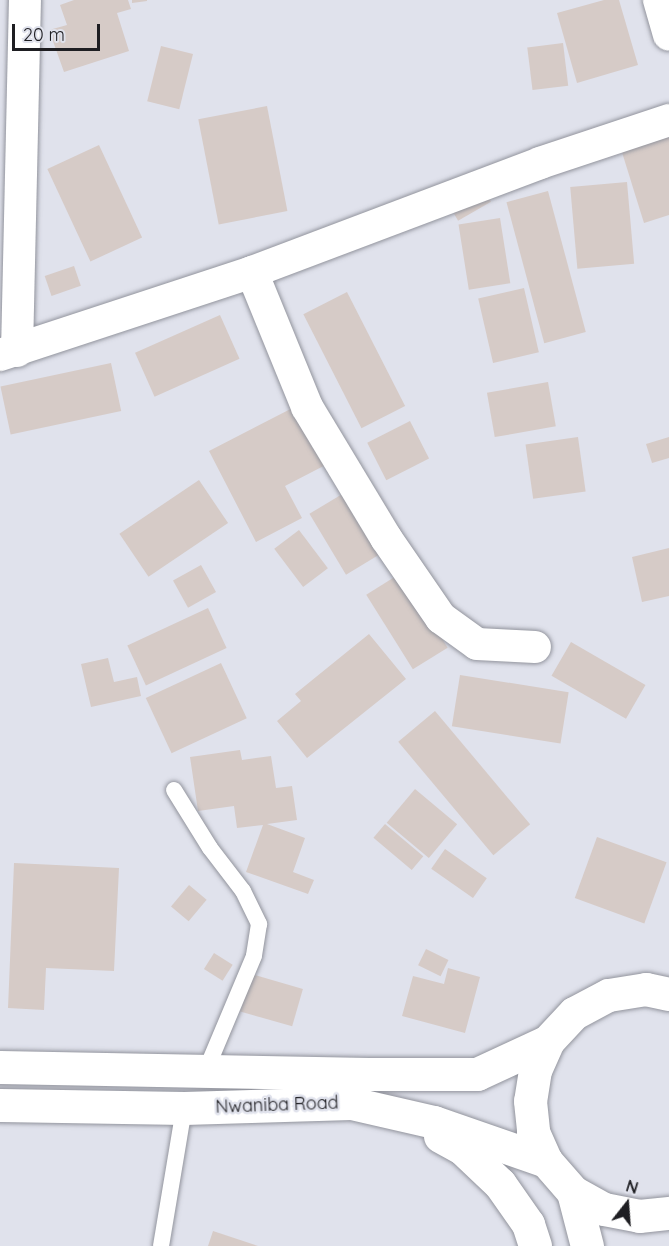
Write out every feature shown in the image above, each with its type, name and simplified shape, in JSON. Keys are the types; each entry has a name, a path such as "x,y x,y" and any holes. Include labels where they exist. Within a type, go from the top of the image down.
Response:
{"main road":[{"path":"669,994 646,989 608,995 574,1013 548,1041 534,1070 530,1101 533,1132 546,1161 573,1192 604,1209 639,1216 669,1213"},
{"path":"0,1067 477,1074 548,1041"},
{"path":"351,1103 424,1127 462,1148 500,1184 528,1224 535,1246"},
{"name":"Nwaniba Road","path":"0,1105 184,1108 351,1103 434,1122 546,1161"},
{"path":"573,1192 587,1246"}],"street":[{"path":"25,0 8,353 252,272 540,163 669,120"},
{"path":"659,0 669,34"},
{"path":"252,272 307,407 386,538 441,618 477,644 535,647"}],"lane":[{"path":"174,790 210,848 243,891 259,924 254,956 206,1070"},
{"path":"161,1246 184,1108"}],"building":[{"path":"74,0 128,0 131,9 117,13 129,51 64,72 49,30 67,25 60,5"},
{"path":"132,0 147,0 147,1 132,3"},
{"path":"604,0 619,0 638,65 577,83 557,13"},
{"path":"563,43 568,86 533,90 527,47"},
{"path":"161,46 193,54 179,109 147,101"},
{"path":"267,106 287,211 219,224 198,119"},
{"path":"669,135 669,215 644,223 620,146"},
{"path":"99,145 142,237 90,262 47,169"},
{"path":"479,181 491,202 458,221 446,200"},
{"path":"627,182 634,264 577,269 570,187"},
{"path":"548,191 586,332 544,343 506,202"},
{"path":"500,218 510,283 469,290 459,225"},
{"path":"74,266 81,286 52,296 45,276"},
{"path":"524,288 539,352 493,363 478,299"},
{"path":"347,292 405,406 361,428 303,314"},
{"path":"220,315 240,359 155,397 135,353"},
{"path":"111,363 121,411 11,434 0,386"},
{"path":"548,382 556,426 495,437 487,393"},
{"path":"308,400 339,458 285,486 302,518 256,542 209,451"},
{"path":"410,421 429,458 386,480 367,443"},
{"path":"578,437 586,491 533,499 526,444"},
{"path":"669,437 669,458 652,463 646,444"},
{"path":"199,480 228,523 148,577 119,534"},
{"path":"354,487 391,548 346,575 309,514"},
{"path":"299,530 328,568 303,587 274,549"},
{"path":"669,548 669,596 642,602 632,557"},
{"path":"201,565 216,592 188,608 173,581"},
{"path":"401,573 448,648 413,669 366,595"},
{"path":"208,608 227,648 146,685 127,646"},
{"path":"369,634 406,679 307,758 277,721 301,701 295,694"},
{"path":"571,642 645,685 626,719 552,676"},
{"path":"108,658 114,682 137,677 141,696 91,707 81,664"},
{"path":"221,663 247,718 172,753 146,698"},
{"path":"460,675 569,692 561,744 452,726"},
{"path":"435,711 530,824 493,855 398,742"},
{"path":"240,750 242,760 271,756 276,788 292,786 297,820 267,824 305,838 293,872 314,880 308,894 246,872 263,825 237,828 234,806 198,811 190,757"},
{"path":"415,789 457,824 429,858 387,823"},
{"path":"385,824 423,856 412,870 373,838"},
{"path":"597,837 667,862 644,923 575,898"},
{"path":"445,849 487,878 473,898 431,869"},
{"path":"14,863 119,868 114,971 46,968 44,1010 8,1008"},
{"path":"189,885 207,900 189,921 171,906"},
{"path":"426,949 448,960 441,976 418,965"},
{"path":"214,953 233,965 223,981 204,969"},
{"path":"448,968 480,977 465,1033 402,1016 413,976 444,984"},
{"path":"251,974 303,989 292,1026 240,1011"},
{"path":"213,1231 258,1246 208,1246"}]}
